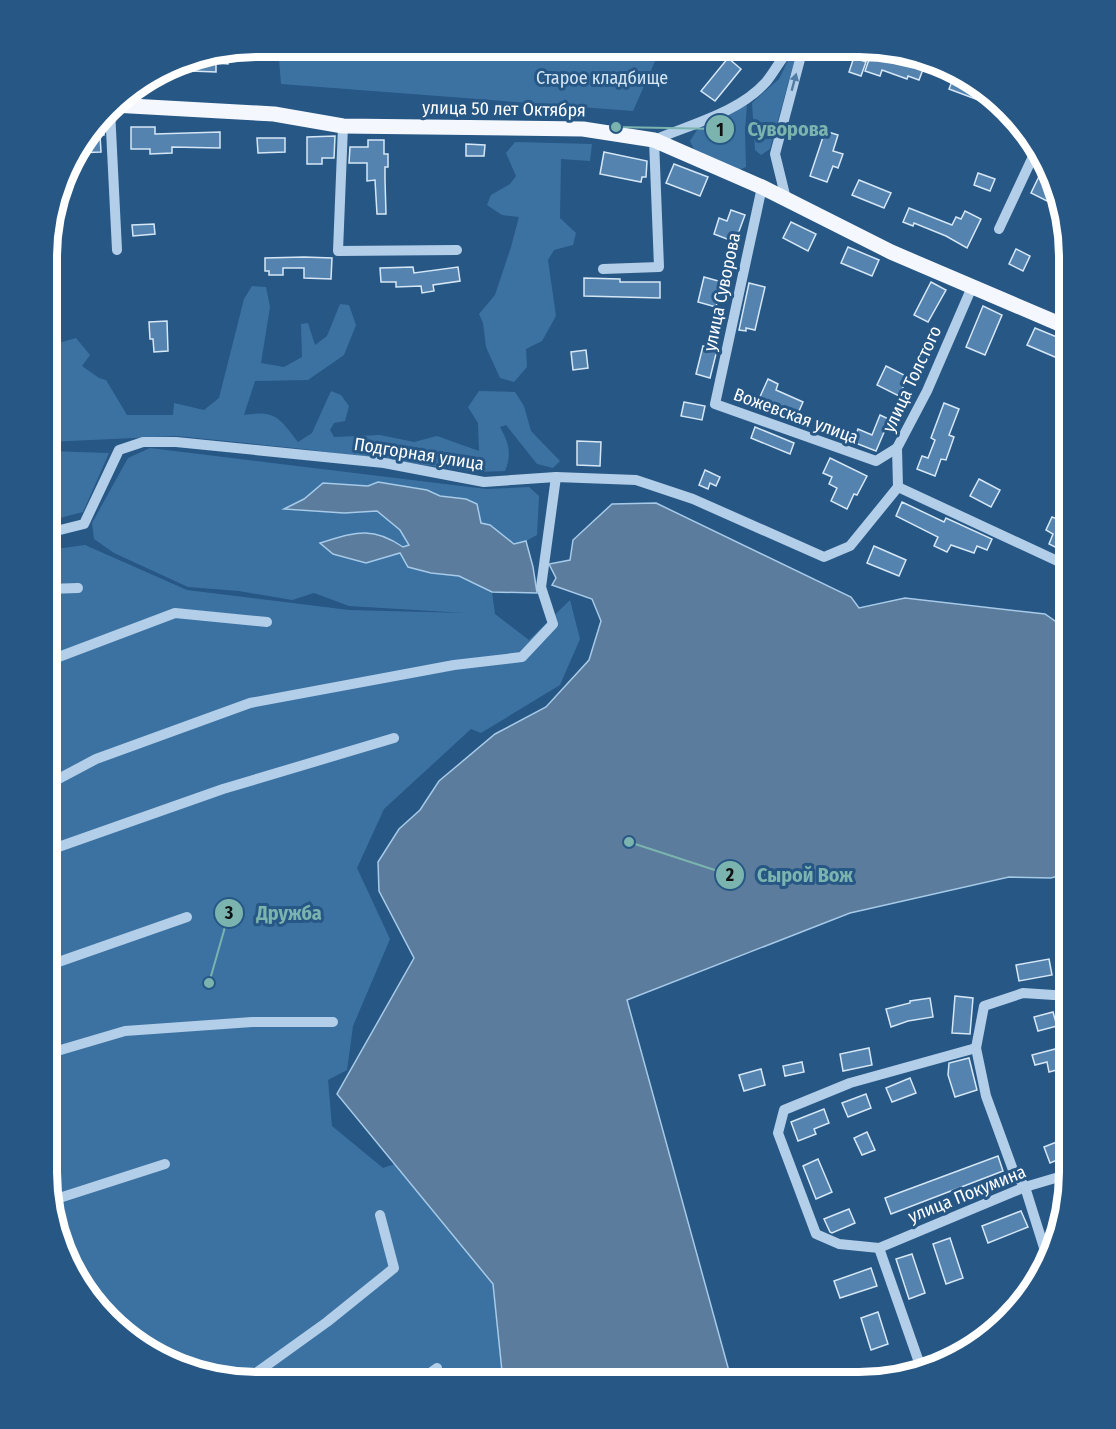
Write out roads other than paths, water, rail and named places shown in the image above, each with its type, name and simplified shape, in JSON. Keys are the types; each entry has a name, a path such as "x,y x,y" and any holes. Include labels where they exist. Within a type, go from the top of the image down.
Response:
{"main road":[{"name":"улица 50 лет Октября","path":"127,106 274,114 343,126 583,129 654,140 762,187 891,252 1059,323"}],"street":[{"path":"603,269 658,267 654,140 737,106 765,82 783,57"},
{"path":"786,199 775,154 801,57"},
{"path":"111,121 117,250"},
{"path":"343,126 338,251 457,250"},
{"path":"999,229 1032,158"},
{"name":"улица Суворова","path":"715,404 762,187"},
{"name":"улица Толстого","path":"898,487 897,448 927,391 972,287"},
{"name":"Вожевская улица","path":"715,404 876,462 897,448"},
{"name":"Подгорная улица","path":"57,531 84,524 119,450 143,442 176,442 384,464 484,482 556,477 636,480 693,499 824,556 850,546 898,487"},
{"path":"57,780 96,759 250,703 454,665 522,657 553,624 541,587 556,477"},
{"path":"898,487 1059,560"},
{"path":"57,589 78,588"},
{"path":"57,658 175,613 267,622"},
{"path":"57,847 223,789 394,738"},
{"path":"57,962 187,917"},
{"path":"1044,1246 1025,1187 1013,1170 986,1096 976,1048 984,1006 1023,993 1059,995"},
{"path":"57,1051 125,1031 252,1022 333,1022"},
{"path":"919,1362 879,1248 838,1244 816,1234 778,1133 784,1110 850,1083 976,1048"},
{"path":"59,1198 165,1164"},
{"name":"улица Покумина","path":"879,1248 1025,1187 1059,1177"},
{"path":"258,1372 327,1322 394,1268 380,1215"},
{"path":"431,1372 437,1368"}],"place":[{"name":"Суворова","path":"616,127"},
{"name":"Сырой Вож","path":"629,842"},
{"name":"Дружба","path":"209,983"}],"park label":[{"name":"Старое кладбище","path":"602,78"}]}
